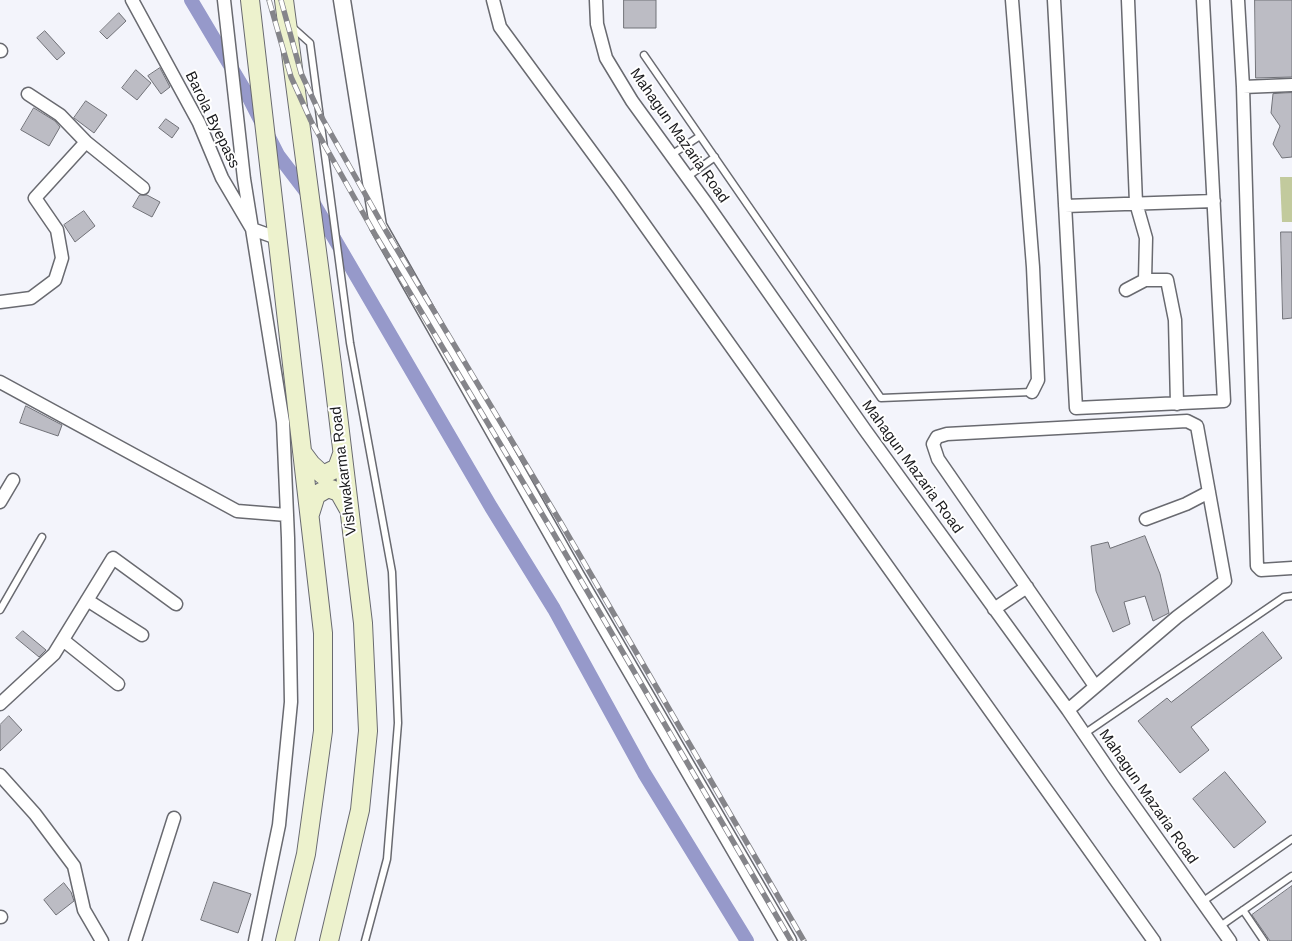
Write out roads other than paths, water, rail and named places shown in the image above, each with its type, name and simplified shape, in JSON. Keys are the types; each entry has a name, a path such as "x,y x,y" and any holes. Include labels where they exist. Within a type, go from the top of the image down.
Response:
{"main road":[{"path":"250,0 323,633 323,731 306,854 284,941"},
{"name":"Vishwakarma Road","path":"284,0 363,623 368,731 360,810 329,941"},
{"path":"302,452 323,475 337,468 342,454"},
{"path":"310,515 316,495 328,488 339,492 349,509"}],"street":[{"name":"Barola Byepass","path":"132,0 198,122 222,178 252,229"},
{"path":"224,0 244,179 283,422 287,515 291,702 279,826 255,941"},
{"path":"342,0 378,226 571,568 788,941"},
{"path":"493,0 500,27 619,189 1150,939"},
{"name":"Mahagun Mazaria Road","path":"596,0 597,24 606,58 632,101 1068,710 1230,941"},
{"path":"1012,0 1033,267 1038,380 1032,392"},
{"path":"1054,0 1076,408 1224,400 1203,0"},
{"path":"1128,0 1136,204 1146,238 1146,280"},
{"path":"1238,0 1243,87 1257,566 1261,570 1292,568"},
{"path":"1243,87 1292,85"},
{"path":"28,94 60,115 86,142 143,188"},
{"path":"0,302 31,298 55,280 62,258 56,230 35,198 86,142"},
{"path":"1065,206 1214,201"},
{"path":"252,229 277,238"},
{"path":"1126,290 1146,280 1167,280 1175,320 1177,404"},
{"path":"0,382 237,511 287,515"},
{"path":"1068,710 1177,617 1225,581 1197,426 1187,420 947,434 937,437 933,444 938,459 1095,686"},
{"path":"0,502 13,480"},
{"path":"1146,519 1186,504 1209,492"},
{"path":"0,704 54,654 113,558 176,604"},
{"path":"994,609 1027,587"},
{"path":"87,600 142,635"},
{"path":"63,640 118,684"},
{"path":"0,775 35,814 74,866 84,910 102,941"},
{"path":"135,941 174,818"}],"lane":[{"path":"287,21 310,43 350,343 392,572 398,723 387,859 365,941"},
{"path":"644,55 881,398 1032,392"},
{"path":"671,155 700,136"},
{"path":"687,177 715,158"},
{"path":"0,610 42,537"},
{"path":"1084,734 1284,597 1292,596"},
{"path":"1202,902 1292,839"},
{"path":"1220,927 1292,876"},
{"path":"1243,910 1264,941"}],"waterway":[{"path":"191,0 247,94 278,155 310,197 491,507 554,609 644,773 747,941"}],"railway":[{"path":"269,0 291,77 311,121 376,236 551,529 791,941"},
{"path":"281,0 301,73 321,116 386,231 561,523 804,941"}]}
